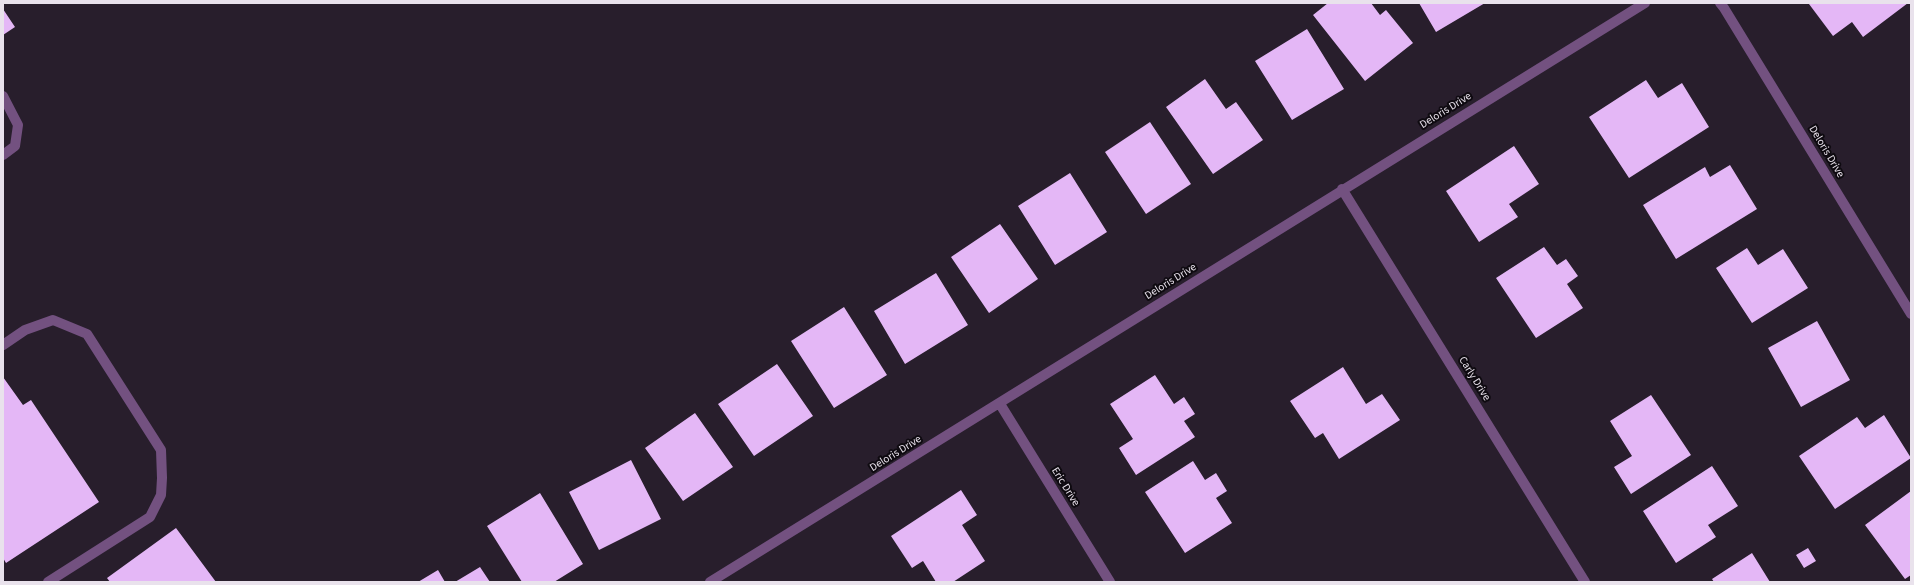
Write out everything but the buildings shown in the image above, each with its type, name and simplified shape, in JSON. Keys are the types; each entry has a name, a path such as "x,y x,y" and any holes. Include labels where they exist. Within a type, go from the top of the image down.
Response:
{"street":[{"name":"Deloris Drive","path":"710,582 1000,404 1342,189 1645,3"},
{"name":"Deloris Drive","path":"1720,3 1911,314"},
{"path":"3,96 18,125 15,146 3,155"},
{"name":"Carly Drive","path":"1342,189 1585,582"},
{"path":"3,345 25,330 53,320 87,334 161,450 161,495 150,517 48,582"},
{"name":"Eric Drive","path":"1000,404 1110,582"}]}
